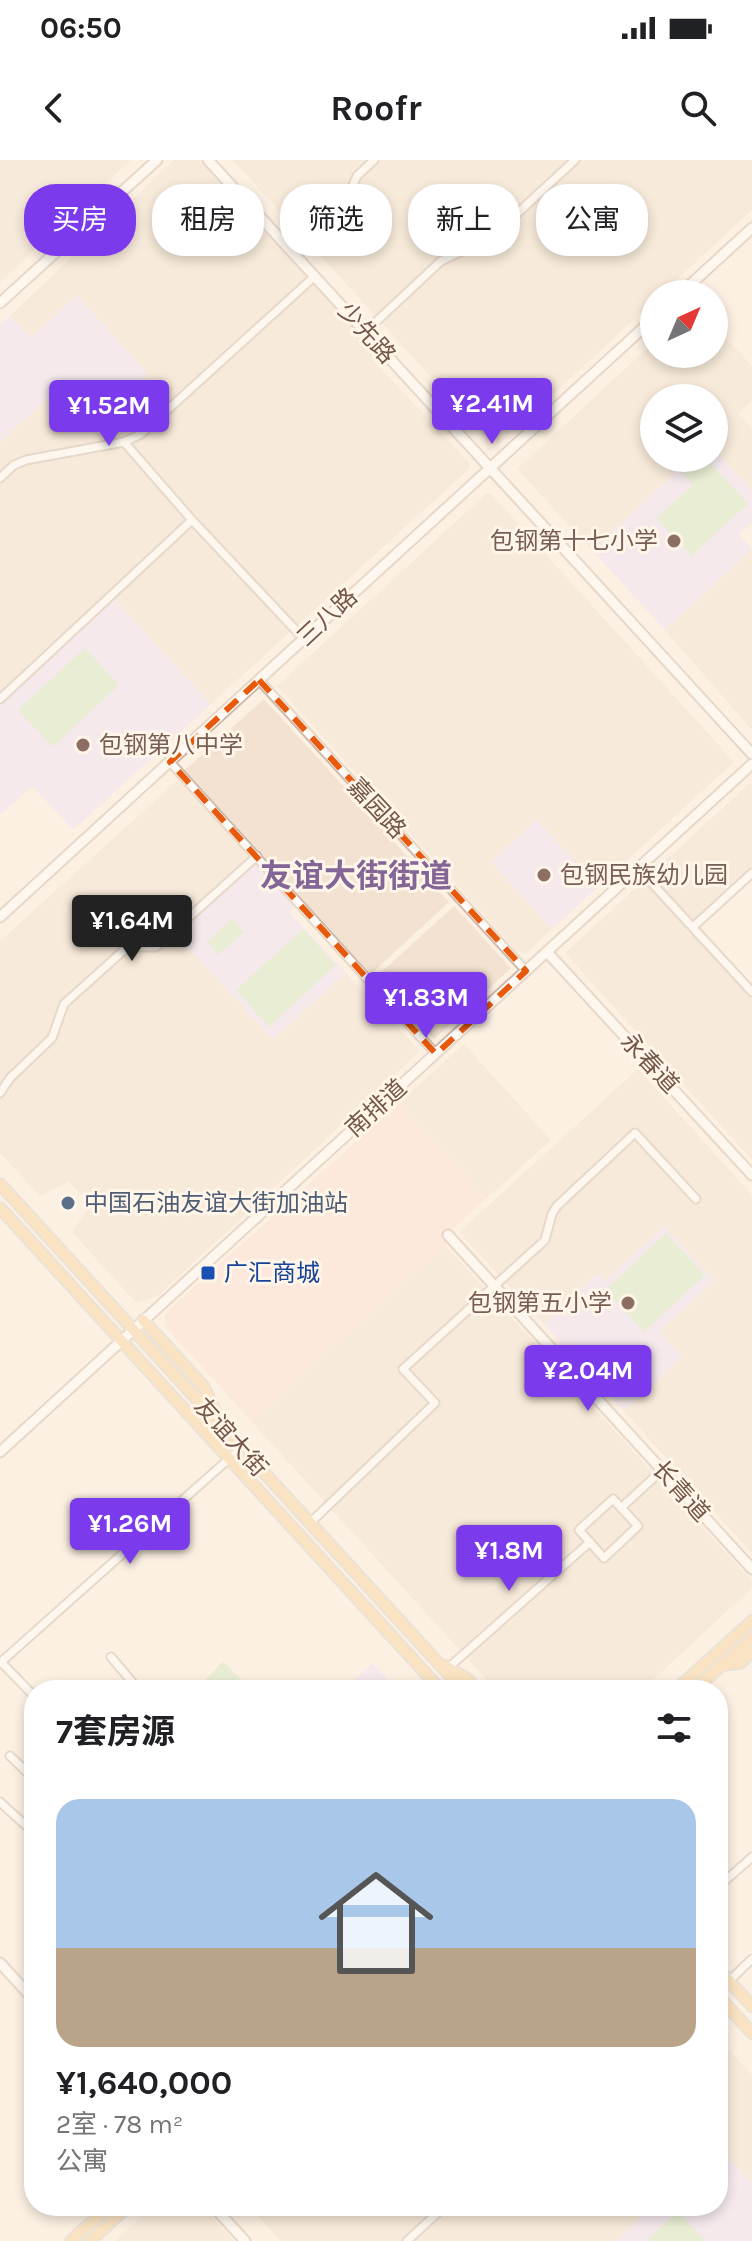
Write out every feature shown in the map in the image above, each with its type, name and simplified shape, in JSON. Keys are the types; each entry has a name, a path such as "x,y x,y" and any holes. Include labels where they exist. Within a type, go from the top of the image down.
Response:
{"main road":[{"name":"友谊大街","path":"0,1184 454,1680"},
{"name":"友谊大街","path":"0,1208 432,1680"},
{"path":"143,1320 204,1387 221,1426"},
{"path":"687,1680 752,1621"},
{"path":"705,1680 752,1638"},
{"path":"722,1665 740,1663 752,1652"},
{"path":"437,1662 468,1680"},
{"path":"729,1981 752,2006"},
{"path":"728,2007 752,2033"},
{"path":"81,2239 101,2216"},
{"path":"81,2239 114,2216"}],"street":[{"path":"0,303 157,160"},
{"name":"少先路","path":"208,160 280,238"},
{"path":"353,184 357,176 374,160"},
{"path":"365,332 441,261 493,236 575,160"},
{"path":"695,280 752,228"},
{"name":"少先路","path":"297,256 752,754"},
{"path":"0,478 14,465 26,460 124,442 141,434 315,276"},
{"name":"三八路","path":"0,917 640,331"},
{"path":"124,442 192,520 304,639"},
{"path":"0,699 192,520"},
{"name":"嘉园路","path":"259,680 526,971"},
{"path":"170,762 436,1054"},
{"name":"南排道","path":"0,1452 752,764"},
{"path":"0,1093 10,1078 50,1041 64,1004 127,948 156,947 257,856"},
{"path":"638,868 752,992"},
{"path":"693,927 752,873"},
{"name":"永春道","path":"547,952 752,1175"},
{"path":"0,1083 10,1078"},
{"path":"310,1523 435,1403 403,1369 545,1240 557,1206 635,1133 696,1199"},
{"name":"长青道","path":"448,1235 752,1569"},
{"path":"24,1686 0,1662 241,1448"},
{"path":"621,1508 662,1470"},
{"path":"613,1499 638,1526 604,1558 590,1542 579,1530 613,1499"},
{"path":"448,1668 590,1542"},
{"path":"111,1657 130,1680"},
{"path":"10,1756 24,1769"},
{"path":"0,1802 24,1824"},
{"path":"728,1878 752,1857"},
{"path":"729,1981 752,1959"},
{"path":"0,1963 24,1989"},
{"path":"222,2216 245,2241"},
{"path":"407,2241 434,2216"}],"highlighted area":[{"path":"259,680 526,971 436,1054 170,762"}],"shaded area":[{"path":"0,160 131,160 105,184 24,184 24,256 28,256 0,282"},
{"path":"174,160 200,160 222,184 152,184 152,256 264,256 264,230 280,247 280,256 288,256 380,356 375,362 469,463 469,469 211,704 110,595 0,695 0,442 68,378 87,399 98,405 148,373 31,338 10,316 73,256 136,256 136,196"},
{"path":"233,160 370,160 353,176 350,184 280,184 280,212 264,194 264,184 255,184"},
{"path":"379,160 752,160 752,210 676,280 640,280 640,314 499,444 491,443 321,256 392,256 392,184 357,184 359,178"},
{"path":"77,295 148,374 105,413 68,379 0,442 0,325 10,316 31,338"},
{"path":"728,340 752,366 752,401 738,414 752,429 752,490 728,465 728,384 640,384 640,472 676,472 592,550 517,469 640,355 640,368 728,368"},
{"name":"包钢第十七小学","path":"728,465 752,490 752,522 739,534 752,549 665,630 592,550 676,472 728,472"},
{"path":"486,494 491,494 734,762 598,887 537,820 491,862 552,929 527,953 517,952 277,686"},
{"path":"752,549 752,730 665,630"},
{"name":"包钢第八中学","path":"114,599 211,704 73,830 32,786 0,815 0,702"},
{"path":"264,699 449,902 371,974 185,770"},
{"path":"179,779 254,863 177,935 273,1039 346,973 420,1051 158,1296 136,1303 72,1232 91,1205 69,1182 40,1196 0,1153 0,941"},
{"path":"750,783 752,869 688,929 752,999 752,1160 565,953"},
{"name":"包钢民族幼儿园","path":"537,820 598,887 552,929 491,862"},
{"path":"254,863 294,906 289,912 346,973 273,1039 176,935"},
{"path":"454,906 511,968 434,1039 376,977"},
{"path":"464,1044 551,1140 486,1199 399,1103"},
{"path":"638,1069 752,1195 752,1553 624,1411 682,1358 659,1332 714,1281 664,1226 605,1282 597,1274 544,1324 459,1232"},
{"path":"399,1103 486,1199 444,1236 449,1242 251,1421 165,1326 165,1313"},
{"name":"包钢第五小学","path":"664,1226 714,1280 659,1332 682,1357 624,1411 544,1324 598,1274 605,1281"},
{"path":"445,1245 752,1581 752,1588 653,1680 487,1680 251,1421"},
{"path":"373,1663 388,1680 354,1680"},
{"path":"728,2049 752,2075 752,2183 728,2158"},
{"path":"728,2158 752,2183 752,2241 616,2241 642,2216 728,2216"},
{"path":"142,2216 211,2216 234,2241 115,2241"},
{"path":"258,2216 642,2216 616,2241 281,2241"}],"green space":[{"path":"681,472 719,472 748,504 691,556 656,518 693,485"},
{"path":"85,648 119,685 53,747 18,710"},
{"path":"232,919 244,932 218,955 207,942"},
{"path":"303,929 336,965 269,1027 236,990"},
{"path":"666,1233 705,1275 644,1332 605,1290"},
{"path":"223,1661 242,1680 205,1680"},
{"path":"673,2216 682,2216 705,2241 650,2241 648,2239"}],"place":[{"name":"包钢第十七小学","path":"674,541"},
{"name":"包钢第八中学","path":"83,745"},
{"name":"包钢民族幼儿园","path":"544,875"},
{"name":"中国石油友谊大街加油站","path":"68,1203"},
{"name":"广汇商城","path":"208,1273"},
{"name":"包钢第五小学","path":"628,1303"}],"district":[{"name":"友谊大街街道","path":"356,876"}]}
